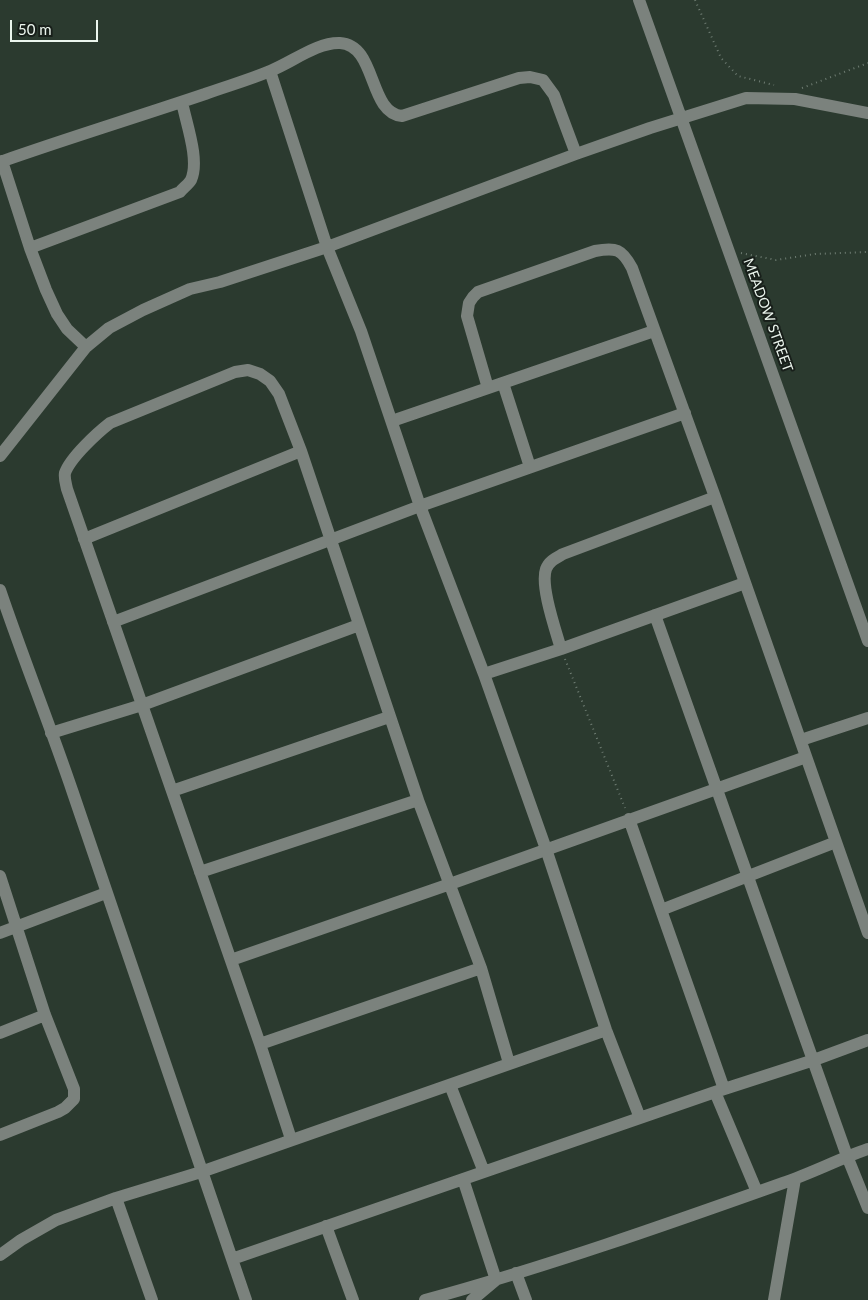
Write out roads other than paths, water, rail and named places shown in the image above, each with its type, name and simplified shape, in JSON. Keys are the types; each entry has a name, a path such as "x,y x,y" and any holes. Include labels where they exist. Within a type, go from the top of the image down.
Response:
{"street":[{"name":"MEADOW STREET","path":"639,0 868,641"},
{"path":"86,347 67,329 57,314 30,248 1,162 182,102 270,71 324,45 339,43 349,45 359,51 387,109 395,115 402,116 519,78 538,78 548,85 554,95 576,154"},
{"path":"270,71 326,247 361,331 420,506 484,674 546,849 606,1030 640,1118"},
{"path":"0,456 86,347 109,328 169,297 326,247 576,154 726,103 754,98 795,99 868,113"},
{"path":"30,248 180,192 190,182 194,170 194,156 182,102"},
{"path":"488,388 467,316 472,297 478,292 579,256 609,248 617,250 626,256 746,583 868,933"},
{"path":"392,421 654,331"},
{"path":"291,1140 260,1044 67,489 65,474 73,461 96,434 110,423 236,372 248,370 260,374 270,381 279,394 301,451 418,800 481,968 509,1063"},
{"path":"503,383 530,468"},
{"path":"113,622 420,506 684,413"},
{"path":"84,539 301,451"},
{"path":"561,649 544,582 546,569 550,561 563,554 715,497"},
{"path":"484,674 561,649 746,583"},
{"path":"0,590 72,791 246,1300"},
{"path":"655,615 847,1156 868,1208"},
{"path":"51,733 142,705 359,626"},
{"path":"172,791 390,717"},
{"path":"801,740 868,718"},
{"path":"230,960 806,757"},
{"path":"200,872 418,800"},
{"path":"629,820 661,910 719,1090 757,1192"},
{"path":"661,910 836,842"},
{"path":"0,876 45,1015 74,1089 74,1100 66,1108 0,1135"},
{"path":"0,933 106,893"},
{"path":"260,1044 481,968"},
{"path":"0,1033 45,1015"},
{"path":"0,1256 21,1240 56,1220 116,1198 201,1172 606,1030"},
{"path":"232,1259 868,1040"},
{"path":"450,1085 484,1172"},
{"path":"425,1300 496,1280 757,1192 795,1179 847,1156 868,1149"},
{"path":"463,1179 496,1280"},
{"path":"774,1300 795,1179"},
{"path":"116,1198 152,1300"},
{"path":"326,1226 353,1300"},
{"path":"516,1273 526,1300"},
{"path":"472,1300 496,1280"}]}
